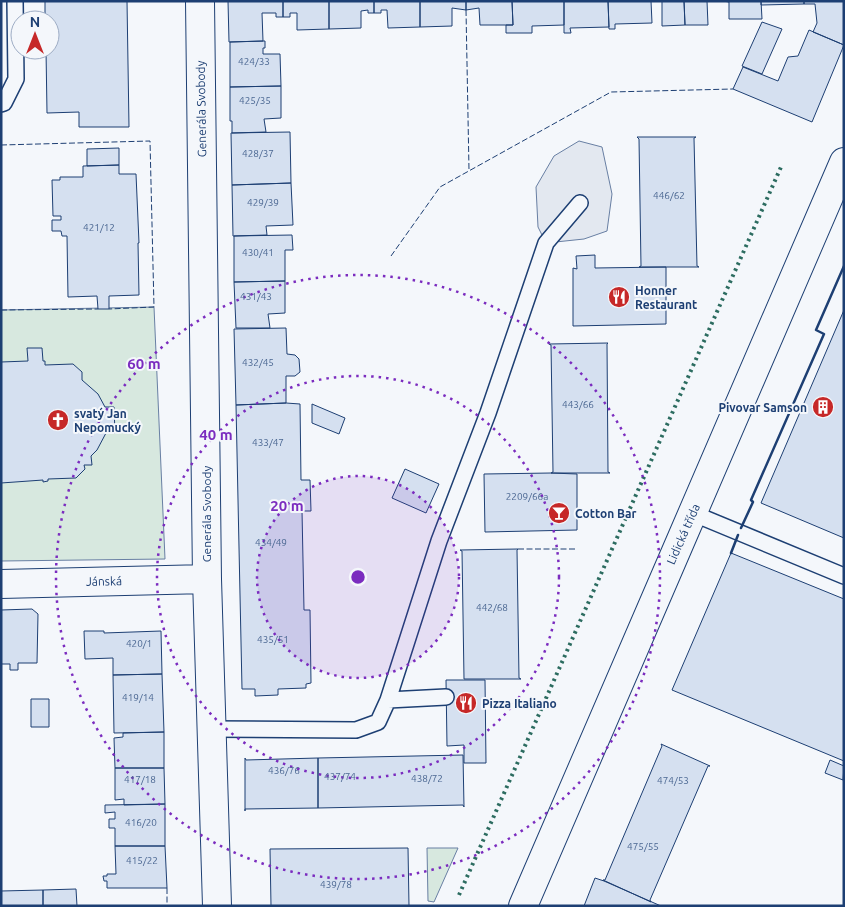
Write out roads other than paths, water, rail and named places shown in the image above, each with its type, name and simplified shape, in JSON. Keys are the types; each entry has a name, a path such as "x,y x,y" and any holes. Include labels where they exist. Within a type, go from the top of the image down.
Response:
{"street":[{"name":"Generála Svobody","path":"200,1 207,579 210,729 217,906"},
{"name":"Lidická třída","path":"523,906 610,700 844,162"},
{"name":"Jánská","path":"1,584 207,579"}],"lane":[{"path":"1,104 4,103 16,79 15,1"},
{"path":"210,729 356,730 378,722 388,700 439,541 488,413 546,243 580,203"},
{"path":"692,513 844,576"},
{"path":"388,700 446,697"}],"place":[{"name":"Honner Restaurant","path":"619,297"},
{"name":"Pivovar Samson","path":"823,407"},
{"name":"svatý Jan Nepomucký","path":"58,420"},
{"name":"Cotton Bar","path":"559,513"},
{"name":"Pizza Italiano","path":"466,703"}]}
